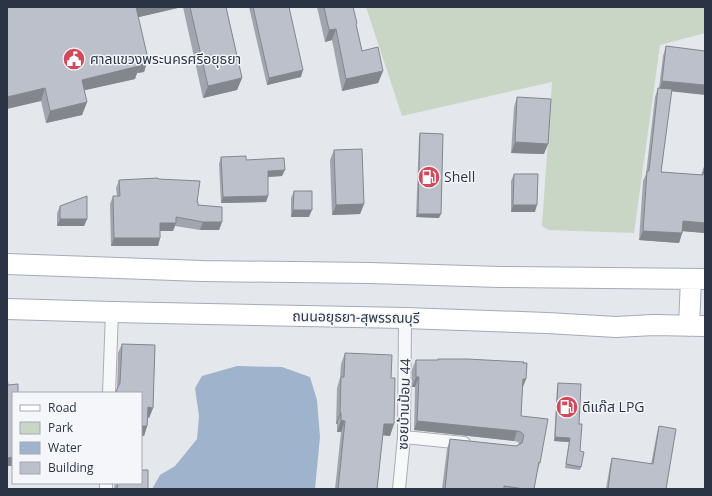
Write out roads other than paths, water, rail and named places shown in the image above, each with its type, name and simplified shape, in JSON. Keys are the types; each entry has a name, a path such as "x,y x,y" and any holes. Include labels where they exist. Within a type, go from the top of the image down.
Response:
{"main road":[{"path":"7,264 202,271 698,279 697,326"},
{"name":"ถนนอยุธยา-สุพรรณบุรี","path":"7,309 405,318 616,327 654,325 697,326"}],"street":[{"path":"109,392 112,312"},
{"name":"ซอยบ้านป้อม 44","path":"399,489 404,437 405,318"},
{"path":"404,437 474,444"}],"water":[{"path":"237,366 282,367 310,377 317,400 320,437 315,489 152,489 160,475 175,466 197,439 199,416 195,388 202,376"}],"place":[{"name":"ศาลแขวงพระนครศรีอยุธยา","path":"74,59"},
{"name":"Shell","path":"429,177"},
{"name":"ดีแก๊ส LPG","path":"567,407"}]}
